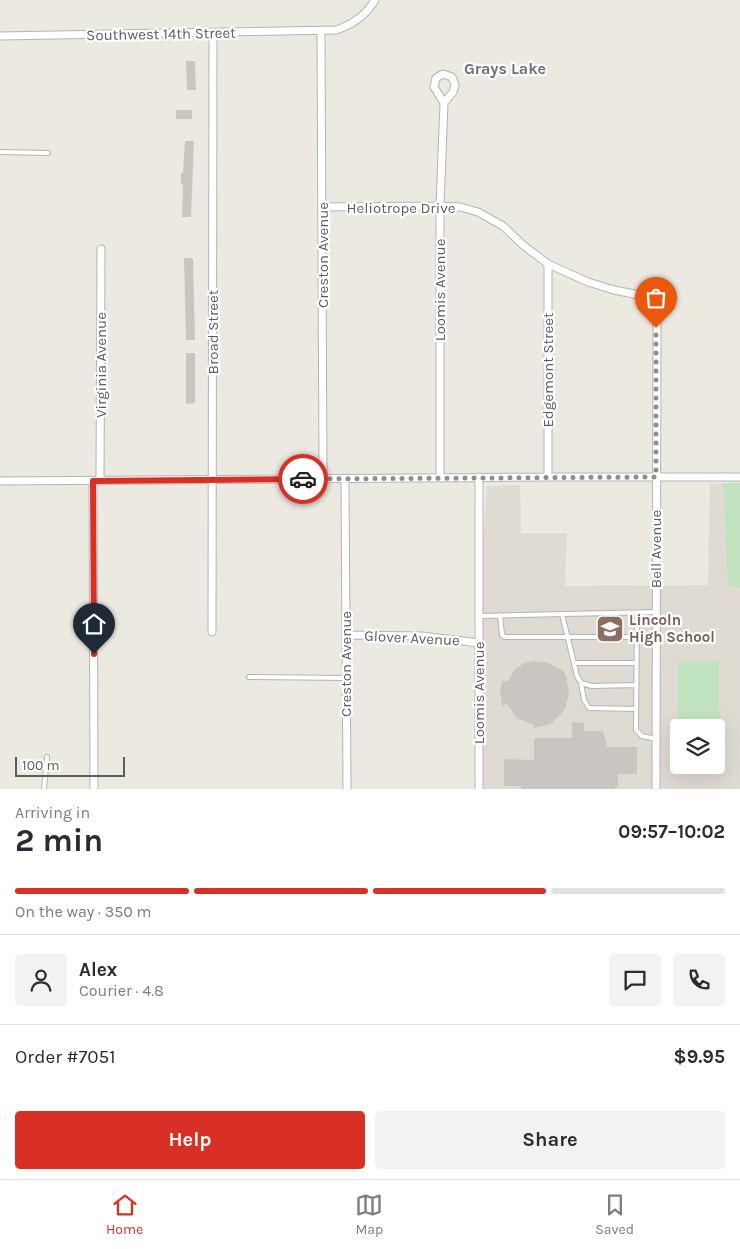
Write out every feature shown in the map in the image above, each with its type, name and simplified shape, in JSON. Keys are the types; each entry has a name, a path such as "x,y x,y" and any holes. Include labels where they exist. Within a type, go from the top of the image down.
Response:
{"street":[{"name":"Southwest 14th Street","path":"0,36 336,30 358,19 375,0"},
{"name":"Creston Avenue","path":"321,30 323,479"},
{"name":"Broad Street","path":"212,632 213,33"},
{"name":"Loomis Avenue","path":"440,478 440,206 444,102"},
{"name":"Heliotrope Drive","path":"322,207 460,207 487,216 503,226 523,245 548,264 588,282 614,290 649,297 655,303 656,310"},
{"name":"Virginia Avenue","path":"94,789 97,481 102,249"},
{"name":"Edgemont Street","path":"548,264 548,477"},
{"name":"Bell Avenue","path":"656,310 656,789"},
{"path":"0,481 740,477"},
{"name":"Loomis Avenue","path":"479,478 479,789"},
{"name":"Creston Avenue","path":"344,479 347,789"},
{"name":"Glover Avenue","path":"346,636 422,636 479,643"}],"lane":[{"path":"0,152 48,153"},
{"path":"479,616 656,612"},
{"path":"637,613 636,730 638,733 656,739"},
{"path":"562,614 577,676 581,683 584,700 589,708 636,709"},
{"path":"500,615 502,635 505,637 637,637"},
{"path":"574,663 636,663"},
{"path":"249,677 346,678"},
{"path":"581,683 592,686 636,685"},
{"path":"44,789 47,757"}],"shaded area":[{"name":"Lincoln High School","path":"740,483 740,789 479,789 479,602 487,486 520,485 521,533 567,533 565,586 708,585 710,484"}],"green space":[{"path":"723,483 740,483 740,588 728,585"},
{"path":"678,661 719,661 719,719 678,719"}],"building":[{"path":"186,61 195,61 196,90 187,90"},
{"path":"176,110 192,110 192,119 176,119"},
{"path":"185,141 194,141 191,217 182,217 183,184 181,184 181,173 183,173"},
{"path":"184,258 193,258 195,340 186,340"},
{"path":"186,353 195,353 195,403 186,404"},
{"path":"533,661 548,663 563,671 566,675 569,694 565,709 558,717 550,724 534,728 534,725 517,718 507,704 502,706 500,691 503,680 507,682 515,669"},
{"path":"572,722 584,723 584,731 603,731 607,747 637,747 637,774 618,774 618,787 615,787 615,789 521,789 521,786 504,786 504,759 534,760 534,738 572,738"}],"way so far":[{"path":"303,479 656,477 656,328"}],"place":[{"name":"Lincoln High School","path":"610,629"}],"district":[{"name":"Grays Lake","path":"505,68"}],"route":[{"path":"94,654 93,481 303,479"}]}
